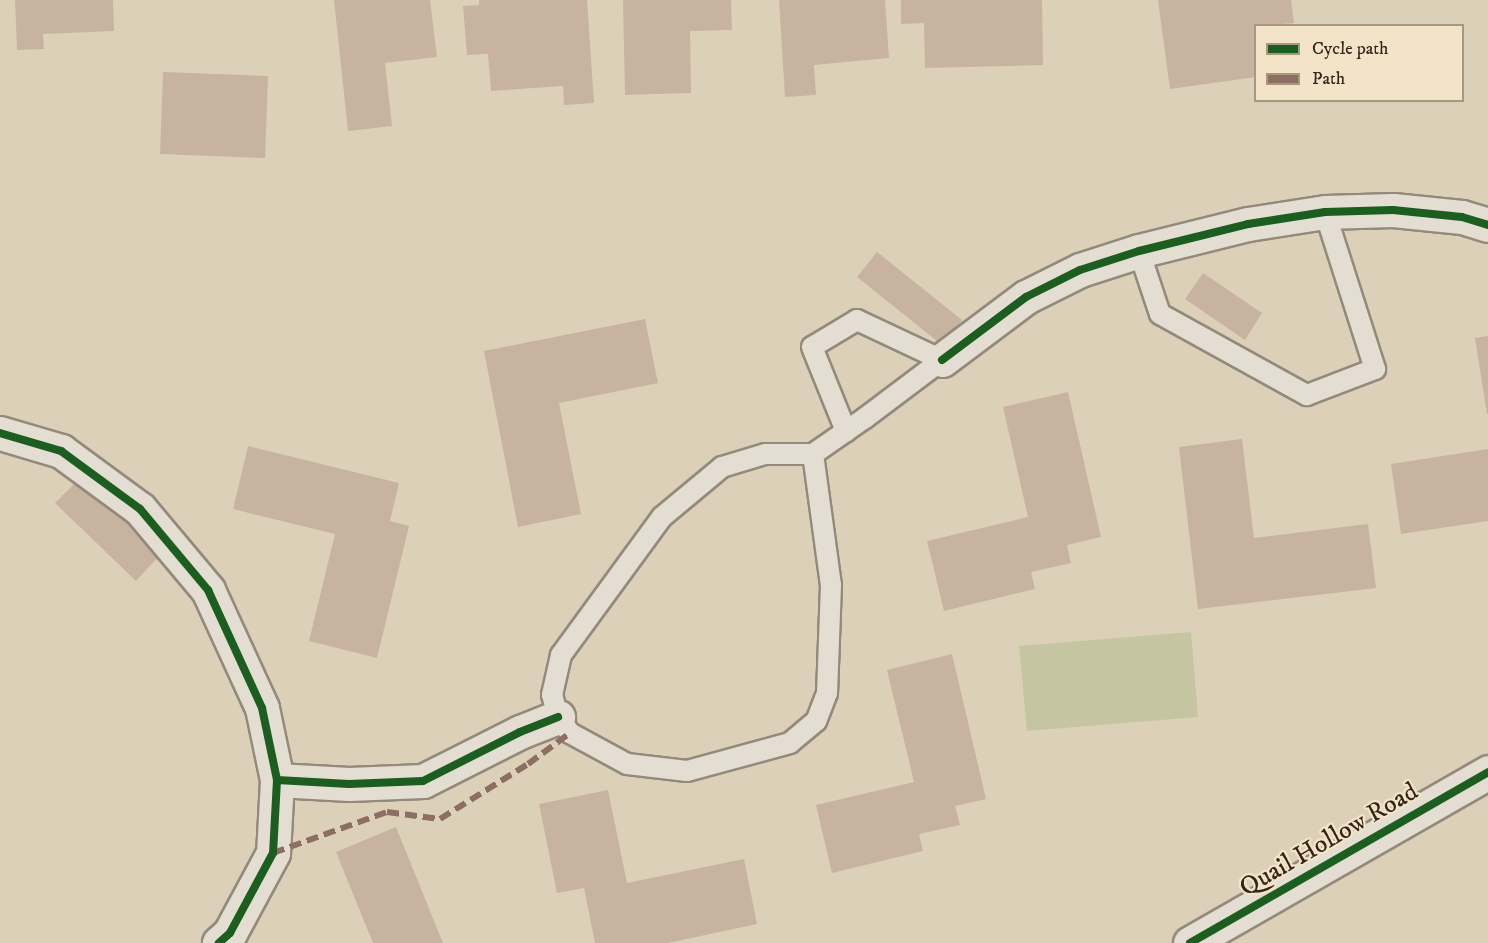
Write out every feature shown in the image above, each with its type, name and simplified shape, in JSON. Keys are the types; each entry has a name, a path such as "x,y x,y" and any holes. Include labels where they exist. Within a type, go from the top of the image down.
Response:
{"street":[{"path":"942,360 1026,297 1080,270 1139,251 1248,224 1325,212 1393,210 1462,218 1488,225"},
{"path":"0,433 61,451 140,510 208,590 262,708 277,780 273,853 230,933 219,943"},
{"path":"277,780 349,784 423,781 520,732 558,717"},
{"name":"Quail Hollow Road","path":"1191,943 1488,772"}],"lane":[{"path":"1139,251 1160,314 1307,395 1375,369 1325,212"},
{"path":"813,454 831,585 827,693 816,721 790,743 687,771 627,764 570,733 558,717 552,695 561,656 662,517 722,467 765,453 813,454 846,431 942,360 857,320 812,347 846,431"}],"green space":[{"path":"1191,632 1198,717 1027,731 1019,646"}],"building":[{"path":"15,0 113,0 114,31 43,34 44,49 17,50"},
{"path":"334,0 430,0 437,57 385,63 392,126 348,131"},
{"path":"479,0 587,0 594,103 564,105 563,86 491,91 488,54 467,55 463,6 479,5"},
{"path":"623,0 731,0 732,30 690,31 691,93 625,95"},
{"path":"779,0 885,0 889,58 814,65 816,95 785,97"},
{"path":"901,0 1042,0 1043,65 925,68 924,23 901,24"},
{"path":"1158,0 1291,0 1294,23 1254,24 1254,77 1170,89"},
{"path":"163,72 268,76 265,158 160,154"},
{"path":"877,252 962,320 942,345 857,277"},
{"path":"1203,273 1262,313 1245,340 1185,299"},
{"path":"645,319 658,383 559,403 581,514 518,527 484,351"},
{"path":"1488,336 1488,414 1487,414 1475,338"},
{"path":"1068,392 1101,537 1067,545 1071,563 1031,572 1035,589 944,611 927,541 1028,517 1003,407"},
{"path":"1242,439 1254,538 1368,524 1376,588 1198,609 1179,447"},
{"path":"248,446 399,483 390,521 409,526 377,658 309,641 335,534 233,509"},
{"path":"1488,449 1488,521 1401,534 1391,464"},
{"path":"80,478 160,555 136,581 55,503"},
{"path":"952,654 986,799 955,806 960,825 919,834 923,851 832,873 816,805 914,782 887,670"},
{"path":"608,790 627,883 744,859 757,924 668,943 595,943 584,888 557,893 539,804"},
{"path":"396,827 443,943 373,943 336,852"}],"marked path":[{"path":"273,853 387,812 440,819 528,764 570,733"}],"cycle path":[{"path":"942,360 1026,297 1080,270 1139,251 1248,224 1325,212 1393,210 1462,217 1488,225"},
{"path":"0,433 61,451 140,509 208,590 262,708 277,780 273,853 230,933 219,943"},
{"path":"277,780 349,784 423,781 520,732 558,717"},
{"path":"1190,943 1488,772"}]}
